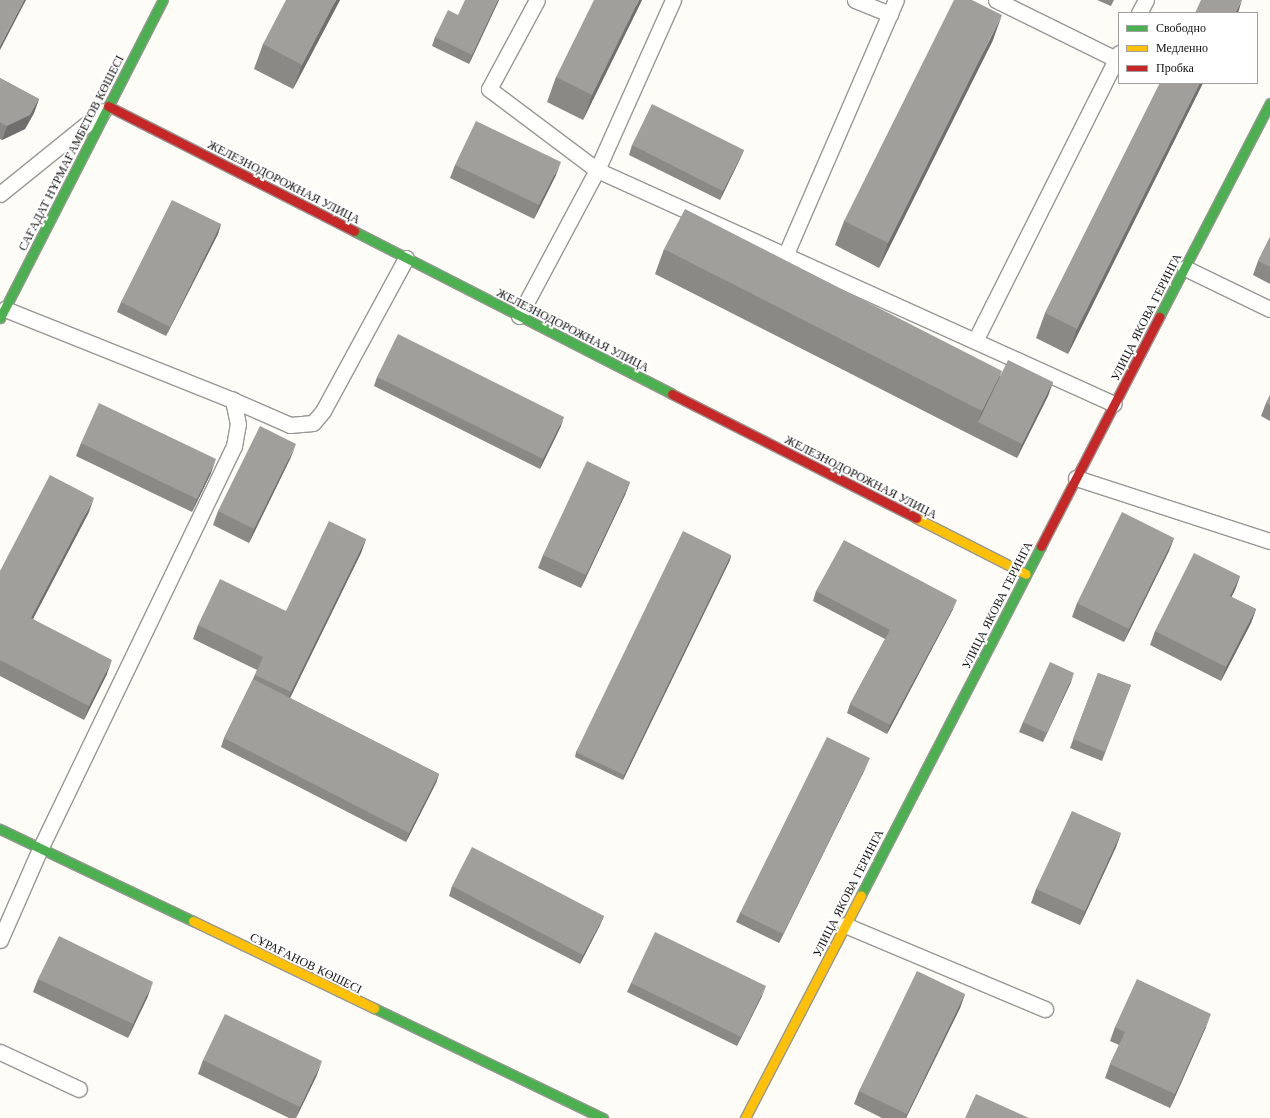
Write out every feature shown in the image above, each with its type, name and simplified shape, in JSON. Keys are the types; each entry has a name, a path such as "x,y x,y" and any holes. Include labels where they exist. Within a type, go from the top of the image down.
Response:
{"street":[{"name":"САҒАДАТ НҰРМАҒАМБЕТОВ КӨШЕСІ","path":"2,313 163,0"},
{"name":"УЛИЦА ЯКОВА ГЕРИНГА","path":"745,1118 1270,103"},
{"name":"ЖЕЛЕЗНОДОРОЖНАЯ УЛИЦА","path":"108,106 1026,574"},
{"name":"СҰРАҒАНОВ КӨШЕСІ","path":"0,829 603,1118"}],"lane":[{"path":"537,0 489,89 597,170 1114,404"},
{"path":"519,316 597,170 673,0"},
{"path":"855,0 890,14"},
{"path":"785,256 896,0"},
{"path":"975,342 1118,56 996,0"},
{"path":"1140,12 1146,0"},
{"path":"0,194 108,106"},
{"path":"2,313 233,400 290,425 313,424 323,411 406,258"},
{"path":"1185,268 1270,309"},
{"path":"0,940 40,849 234,446 238,424 233,400"},
{"path":"1076,478 1270,541"},
{"path":"844,925 1045,1009"},
{"path":"0,1052 79,1089"}],"building":[{"path":"0,0 24,0 0,46"},
{"path":"286,0 336,0 302,65 263,44"},
{"path":"465,0 498,0 472,55 435,37 448,10 458,15"},
{"path":"594,0 639,0 592,95 556,77"},
{"path":"954,0 972,0 1002,15 888,243 844,221"},
{"path":"1201,0 1242,0 1236,12 1195,12"},
{"path":"0,78 39,99 30,115 7,126 0,122"},
{"path":"1160,84 1200,84 1077,329 1045,313"},
{"path":"652,104 744,150 723,191 632,145"},
{"path":"476,121 561,162 539,205 455,165"},
{"path":"172,200 221,224 170,327 121,302"},
{"path":"685,209 1002,371 982,411 664,249"},
{"path":"1270,237 1270,267 1258,261"},
{"path":"398,334 564,417 543,459 377,377"},
{"path":"1008,360 1053,382 1022,444 978,422"},
{"path":"1270,395 1270,405 1266,403"},
{"path":"99,403 216,459 197,499 81,443"},
{"path":"260,426 296,444 254,529 218,511"},
{"path":"587,461 630,482 586,575 543,555"},
{"path":"50,475 94,498 31,618 112,660 89,706 0,660 0,571"},
{"path":"1122,512 1174,538 1129,629 1077,603"},
{"path":"329,521 366,539 291,692 255,675 263,657 198,625 220,579 286,611"},
{"path":"683,531 731,555 624,775 576,752"},
{"path":"844,540 957,600 890,725 850,704 890,630 816,591"},
{"path":"1194,553 1240,576 1230,596 1256,609 1226,667 1155,631"},
{"path":"1050,662 1074,673 1047,733 1023,722"},
{"path":"1098,673 1131,685 1105,752 1073,739"},
{"path":"253,679 439,774 409,833 224,738"},
{"path":"827,737 870,758 783,934 740,913"},
{"path":"1072,811 1121,833 1085,911 1036,889"},
{"path":"472,847 604,916 583,955 452,886"},
{"path":"655,932 766,986 741,1037 631,983"},
{"path":"59,936 153,982 133,1024 38,979"},
{"path":"917,971 965,994 907,1114 859,1091"},
{"path":"1137,979 1211,1014 1175,1094 1110,1064 1125,1032 1115,1027"},
{"path":"225,1014 322,1061 300,1107 203,1060"},
{"path":"976,1094 1029,1118 965,1118"}],"traffic: fast":[{"path":"0,318 163,0"},
{"path":"1159,317 1270,103"},
{"path":"354,231 672,394"},
{"path":"861,895 1041,546"},
{"path":"0,829 193,921"},
{"path":"374,1008 603,1118"}],"traffic: slow":[{"path":"916,518 1026,574"},
{"path":"745,1118 861,895"},
{"path":"193,921 374,1008"}],"traffic: jam":[{"path":"108,106 354,231"},
{"path":"1041,546 1159,317"},
{"path":"672,394 916,518"}]}
